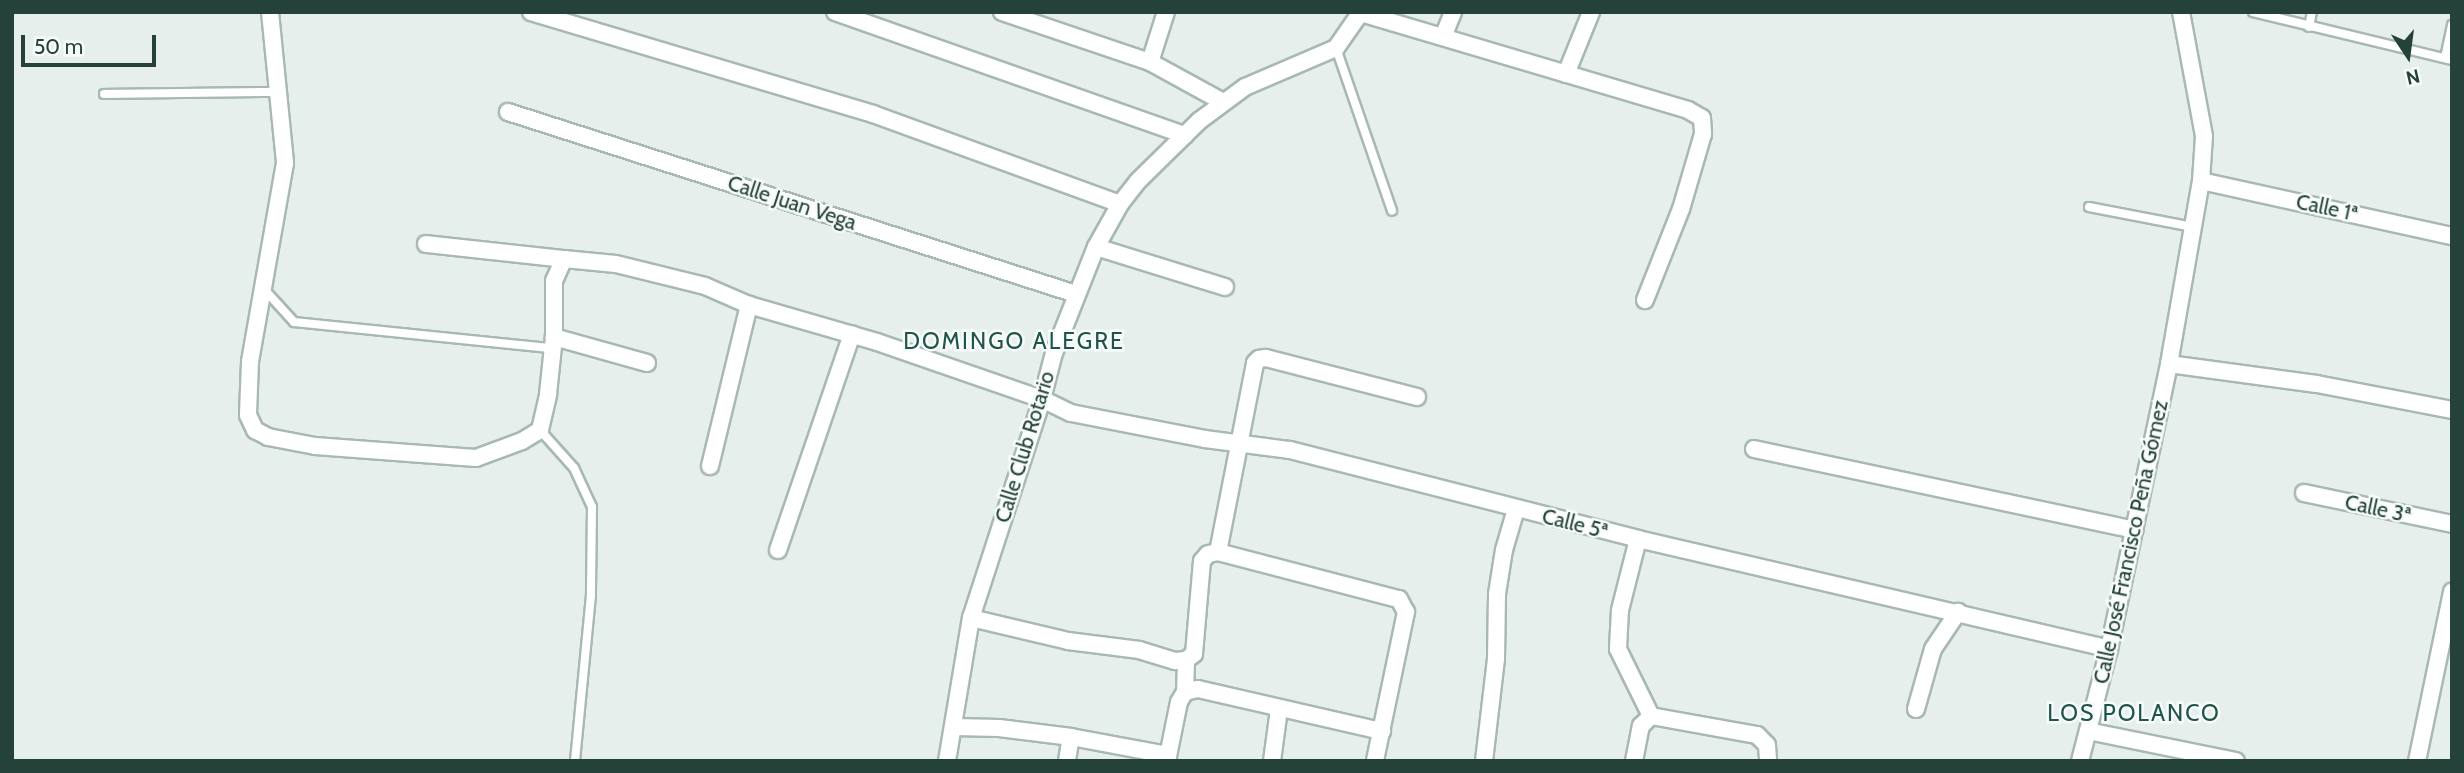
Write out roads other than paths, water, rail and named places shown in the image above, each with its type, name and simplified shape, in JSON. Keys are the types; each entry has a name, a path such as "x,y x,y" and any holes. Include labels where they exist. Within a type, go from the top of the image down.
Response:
{"street":[{"path":"270,12 285,163 250,362 248,415 256,430 268,437 314,446 476,458 522,441 540,430 548,394 553,342 554,281 564,259"},
{"path":"531,12 873,114 1120,204"},
{"path":"835,12 1185,135"},
{"path":"1002,12 1150,62 1223,102"},
{"path":"1150,62 1166,12"},
{"path":"1443,37 1453,12"},
{"path":"1566,74 1591,12"},
{"name":"Calle José Francisco Peña Gómez","path":"2080,761 2109,649 2169,364 2202,181 2204,136 2181,12"},
{"path":"1336,48 1361,13 1688,110 1702,118 1703,134 1681,209 1645,300"},
{"name":"Calle Club Rotario","path":"947,761 955,727 971,618 1042,399 1054,353 1096,247 1120,204 1185,135 1223,102 1274,72 1336,48"},
{"name":"Calle Juan Vega","path":"508,112 1076,294"},
{"name":"Calle 1ª","path":"2202,181 2452,236"},
{"name":"Calle 5ª","path":"426,244 616,264 705,286 749,305 852,334 1042,399 1071,413 1290,450 1638,539 2109,649"},
{"path":"1096,247 1226,287"},
{"path":"710,466 749,305"},
{"path":"778,550 852,334"},
{"path":"553,342 646,363"},
{"path":"1218,552 1255,363 1259,359 1266,358 1416,397"},
{"path":"2169,364 2355,390 2452,410"},
{"path":"1754,449 2134,530"},
{"name":"Calle 3ª","path":"2304,493 2452,524"},
{"path":"1484,761 1496,659 1497,594 1504,550 1516,509"},
{"path":"1638,539 1620,610 1618,649 1651,716"},
{"path":"971,618 1068,641 1139,650 1175,661 1186,660 1194,654 1202,561 1208,554 1218,552 1399,599 1406,612 1375,761"},
{"path":"2417,761 2452,592"},
{"path":"1916,709 1933,649 1958,612"},
{"path":"955,727 999,728 1071,737 1167,758 1174,714 1185,692 1186,660"},
{"path":"1185,692 1198,689 1382,730"},
{"path":"1272,761 1279,709"},
{"path":"1634,761 1641,726 1651,716"},
{"path":"1651,716 1757,735 1767,745 1768,761"},
{"path":"2088,731 2190,757 2236,761"},
{"path":"1067,761 1071,737"}],"lane":[{"path":"2253,12 2448,59 2452,25"},
{"path":"2309,27 2312,12"},
{"path":"1336,48 1392,211"},
{"path":"104,94 279,92"},
{"path":"2089,207 2193,227"},
{"path":"262,287 294,322 553,342"},
{"path":"540,430 574,468 592,507 591,594 575,761"}],"district":[{"name":"DOMINGO ALEGRE","path":"1014,341"},
{"name":"LOS POLANCO","path":"2134,713"}]}
